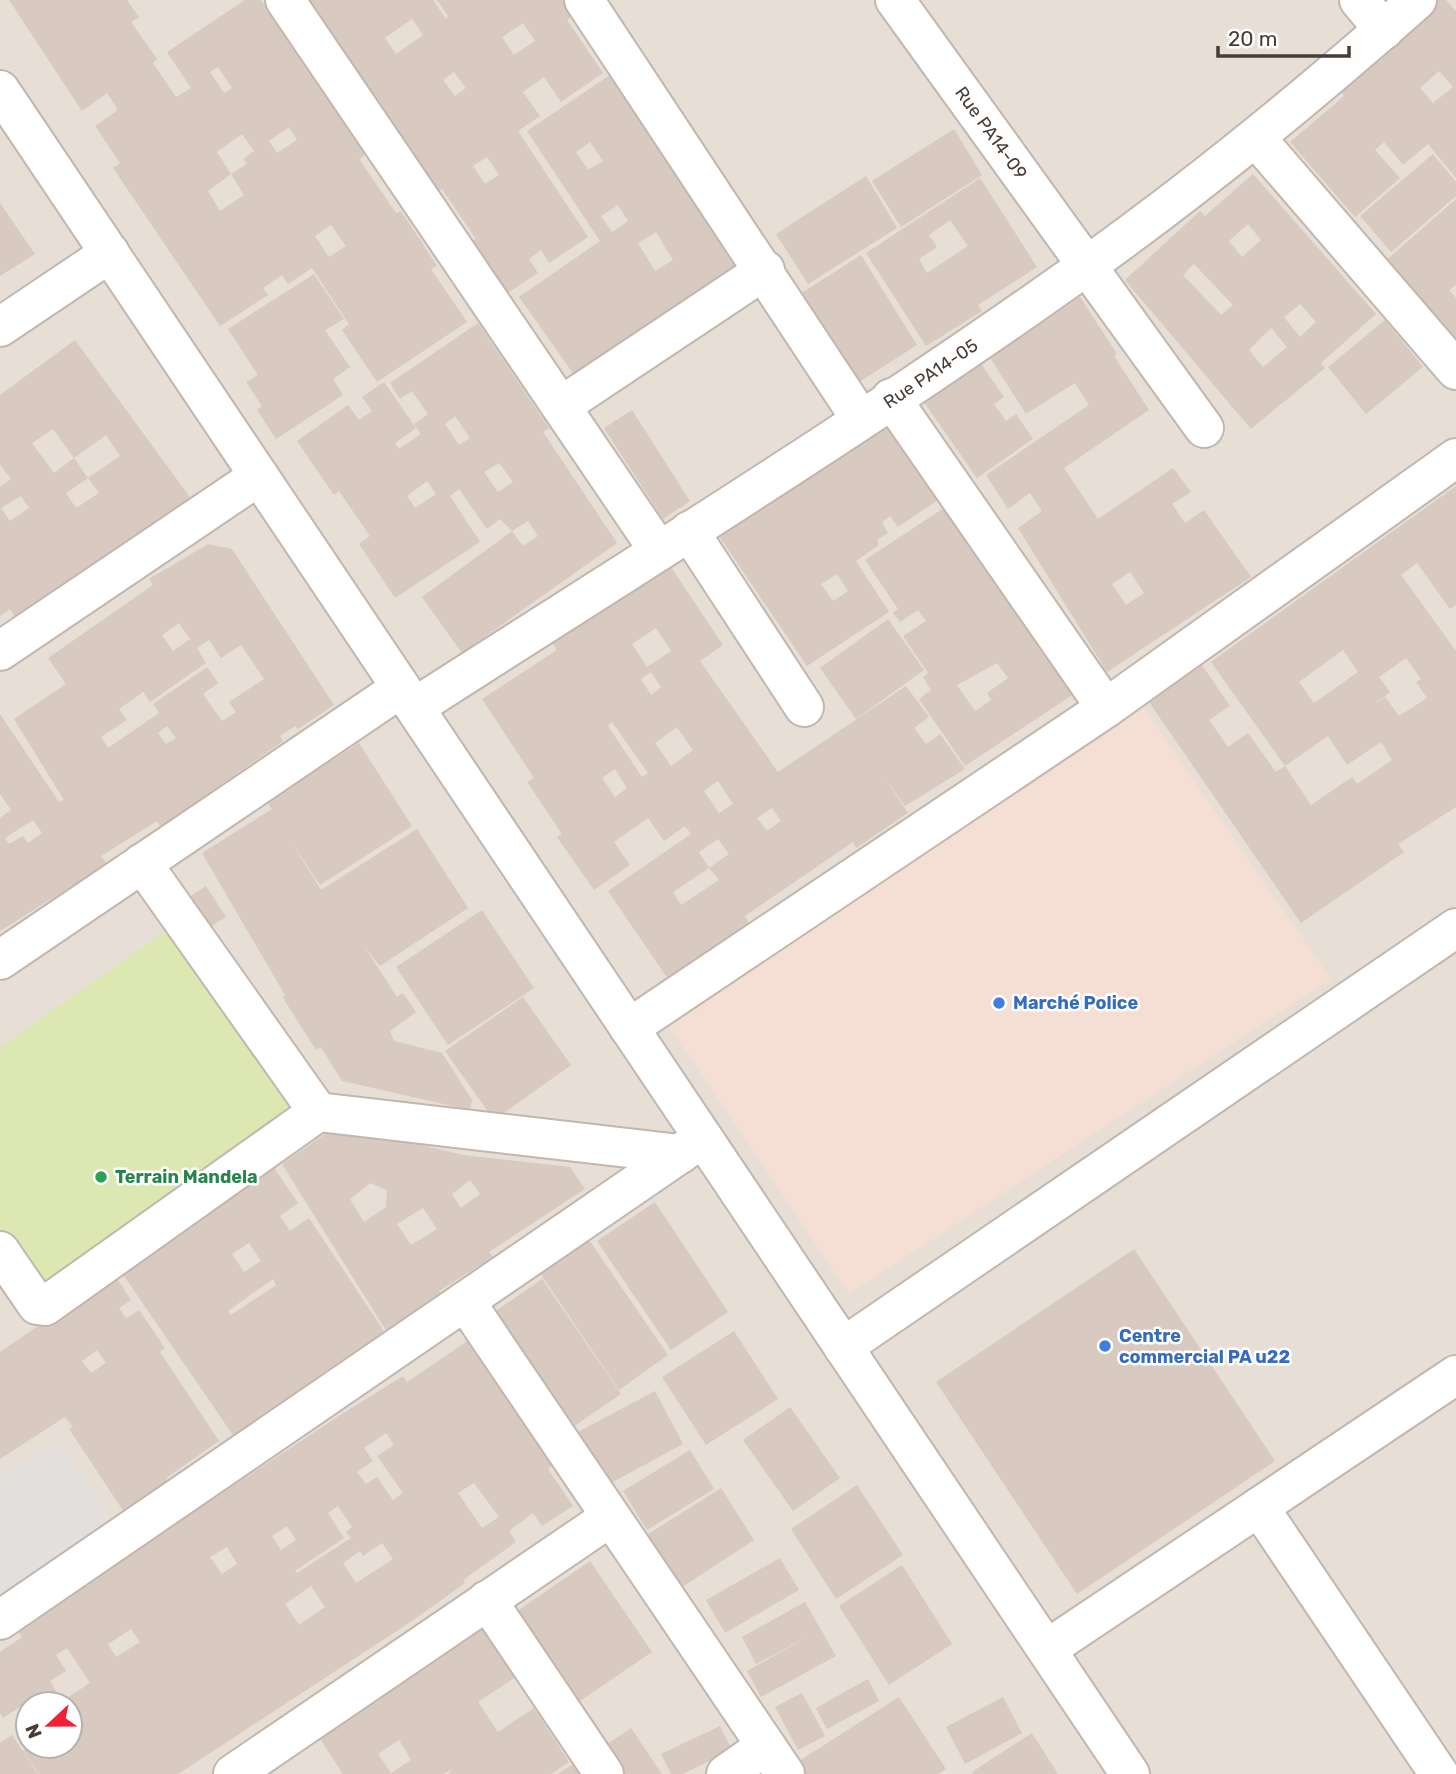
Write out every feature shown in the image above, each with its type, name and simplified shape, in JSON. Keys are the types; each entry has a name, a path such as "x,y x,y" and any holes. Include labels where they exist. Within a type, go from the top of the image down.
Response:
{"street":[{"path":"285,0 561,406 674,541 804,707"},
{"path":"584,0 765,270 876,408 1105,708"},
{"name":"Rue PA14-09","path":"895,0 1085,267 1204,428"},
{"path":"1359,0 1384,30"},
{"name":"Rue PA14-05","path":"0,960 142,863 408,698 674,541 1085,267 1256,138 1417,0"},
{"path":"0,90 629,1028 692,1146 844,1347 1130,1774"},
{"path":"1256,138 1456,370"},
{"path":"0,327 110,253"},
{"path":"561,406 765,270"},
{"path":"629,1028 1105,708 1456,458"},
{"path":"0,651 259,476"},
{"path":"142,863 317,1112"},
{"path":"844,1347 1456,928"},
{"path":"0,1251 37,1305 45,1306 317,1112 692,1146"},
{"path":"0,1620 692,1146"},
{"path":"465,1301 609,1518 776,1760 726,1774"},
{"path":"1047,1649 1456,1375"},
{"path":"1259,1507 1439,1774"},
{"path":"233,1774 609,1518"},
{"path":"488,1600 604,1774"}],"shaded area":[{"path":"0,0 1456,0 1456,1774 0,1774"},
{"name":"Marché Police","path":"1144,709 1331,979 849,1294 669,1026"},
{"path":"57,1439 119,1527 0,1610 0,1480"}],"green space":[{"name":"Terrain Mandela","path":"176,924 304,1108 32,1293 0,1246 0,1047"}],"building":[{"path":"9,0 127,0 139,17 131,22 157,59 153,63 176,97 191,88 167,52 245,0 261,0 365,155 359,159 396,213 401,211 437,266 431,269 467,322 377,382 342,330 349,324 312,268 288,284 282,275 263,288 268,295 220,326 113,168 120,163 95,126 118,110 107,93 82,111","holes":["218,67 232,88 224,93 210,72","289,127 297,140 277,153 269,141","242,134 254,151 243,159 247,164 231,174 217,152","231,174 244,195 220,211 208,191","331,225 346,246 329,257 315,236"]},
{"path":"303,0 433,0 446,19 448,16 437,0 563,0 573,15 567,20 603,73 561,102 544,77 523,92 540,116 518,131 588,237 549,263 541,250 529,259 538,273 500,298 465,245 476,239 442,189 436,192","holes":["412,19 423,35 396,54 385,38","523,23 535,41 514,55 502,37","454,72 466,88 455,96 443,80","487,157 499,175 485,184 473,166"]},
{"path":"1437,0 1446,0 1456,11 1456,178 1428,144 1403,165 1384,142 1375,150 1400,178 1355,217 1290,142 1344,96 1336,87","holes":["1439,71 1453,87 1433,103 1420,88"]},
{"path":"610,75 738,268 575,376 519,297 600,241 527,131","holes":["590,142 603,161 588,170 576,152","618,205 628,221 612,232 601,216","656,232 673,260 655,271 638,243"]},
{"path":"954,129 982,175 901,227 872,181"},
{"path":"1433,154 1456,182 1456,196 1391,252 1360,216"},
{"path":"1253,174 1376,314 1321,363 1325,368 1251,429 1125,280 1200,211 1205,216","holes":["1248,224 1261,240 1242,257 1229,241","1194,264 1233,305 1221,315 1183,275","1300,304 1316,322 1300,337 1284,317","1271,328 1287,347 1263,367 1249,350"]},
{"path":"866,176 897,228 808,284 776,234"},
{"path":"980,178 1037,267 978,305 982,311 926,346 866,253","holes":["950,220 968,246 927,273 919,259 937,247 929,235"]},
{"path":"1456,199 1456,285 1449,290 1456,298 1456,346 1383,263"},
{"path":"0,203 35,254 0,276"},
{"path":"861,255 917,345 856,384 800,294"},
{"path":"314,274 344,319 325,330 350,367 333,379 343,395 276,439 257,410 262,406 246,382 258,375 228,329"},
{"path":"1080,297 1149,410 1064,468 1098,519 1173,468 1191,492 1172,504 1185,523 1204,510 1251,577 1107,672 1018,528 1042,511 1030,493 1008,509 986,475 1089,405 1075,383 1026,414 989,356","holes":["1130,572 1144,593 1126,605 1112,584"]},
{"path":"1385,320 1423,367 1366,414 1328,367"},
{"path":"478,323 549,428 543,432 617,543 462,653 422,597 512,531 500,519 487,529 459,489 450,496 480,542 395,598 359,544 370,536 339,491 334,495 297,441 348,405 359,420 372,411 362,397 384,382 416,428 395,443 399,449 421,434 414,424 428,414 412,391 400,399 390,383","holes":["455,416 470,438 459,445 445,424","499,463 513,482 498,492 484,472","427,481 436,494 415,508 407,496","528,521 538,536 523,546 512,531"]},
{"path":"75,340 192,500 78,580 76,576 15,617 10,609 0,616 0,487 11,479 0,465 0,395","holes":["53,429 74,458 54,473 32,443","106,435 120,456 88,478 74,458","88,478 99,493 76,508 66,493","21,496 29,508 10,521 1,508"]},
{"path":"977,358 1004,397 994,404 1006,421 1016,414 1033,439 977,478 921,398"},
{"path":"632,410 690,501 663,519 604,428"},
{"path":"880,416 938,500 898,527 890,516 882,522 888,533 877,540 879,545 856,561 889,612 807,666 715,530","holes":["837,574 848,591 833,601 821,584"]},
{"path":"1456,486 1456,605 1450,609 1417,563 1401,575 1456,651 1456,807 1398,844 1404,852 1301,923 1149,702 1202,665 1230,706 1209,720 1228,747 1248,733 1276,772 1285,766 1211,662","holes":["1343,650 1358,672 1314,703 1299,682","1406,658 1421,679 1416,682 1427,698 1399,716 1385,697 1370,707 1390,692 1379,677","1328,736 1347,765 1381,742 1392,760 1357,784 1352,777 1311,805 1285,766"]},
{"path":"953,502 1077,692 965,766 919,699 931,690 923,677 928,673 903,636 926,621 918,610 900,622 893,613 898,609 865,560","holes":["997,663 1008,678 987,693 991,700 975,711 957,685"]},
{"path":"208,544 232,549 334,705 298,729 295,726 280,736 283,741 161,827 157,821 101,856 107,864 0,931 0,818 11,810 0,794 0,714 59,802 64,800 14,719 66,684 48,658 153,585 149,579","holes":["179,623 190,639 173,651 162,635","209,640 221,658 241,645 264,679 229,702 236,712 222,721 203,694 218,683 207,667 153,704 159,713 108,748 101,737 127,720 119,709 143,692 150,702 206,663 197,648","167,726 176,738 166,744 158,733","33,820 42,833 28,843 23,836 9,844 5,838"]},
{"path":"667,561 723,645 700,661 778,772 906,686 929,717 914,728 926,744 940,734 965,769 905,806 883,776 908,813 856,848 853,842 745,916 749,923 668,979 608,891 691,834 685,826 664,841 648,818 614,842 630,865 594,890 557,837 562,834 527,782 534,778 482,699 557,650 550,640","holes":["656,628 671,651 647,667 632,644","651,672 661,687 651,695 641,679","612,722 648,773 642,777 608,726","677,727 693,750 671,766 655,743","615,769 627,788 615,797 602,778","718,781 733,804 719,813 704,791","772,808 781,821 767,831 757,818","718,839 729,854 709,868 699,852","709,868 719,880 681,905 673,892"]},
{"path":"888,619 924,670 856,719 820,668"},
{"path":"359,743 412,826 320,885 287,835 321,890 417,829 468,908 380,966 364,946 397,997 403,993 416,1012 390,1031 394,1041 442,1053 472,1100 470,1110 342,1081 321,1047 316,1050 283,998 285,995 202,853 272,809 267,802"},
{"path":"206,886 226,917 203,931 183,901"},
{"path":"482,910 534,988 448,1045 396,967"},
{"path":"523,997 571,1065 494,1120 445,1051"},
{"path":"338,1125 463,1155 570,1167 585,1189 489,1252 493,1257 439,1291 443,1296 387,1332 282,1164","holes":["470,1180 480,1194 461,1208 452,1194","370,1183 387,1190 386,1207 364,1222 350,1199","423,1208 437,1229 411,1245 397,1224"]},
{"path":"268,1159 298,1203 280,1216 290,1231 309,1218 387,1336 237,1441 122,1273","holes":["249,1243 261,1261 244,1272 232,1254","273,1279 276,1285 231,1315 228,1311"]},
{"path":"655,1202 728,1312 671,1350 597,1241"},
{"path":"589,1240 668,1355 619,1390 540,1273"},
{"path":"1134,1249 1275,1461 1077,1594 936,1382"},
{"path":"114,1274 131,1300 119,1308 126,1318 139,1310 165,1348 160,1352 219,1441 166,1478 171,1485 126,1515 69,1429 73,1427 65,1417 0,1459 0,1352","holes":["97,1350 106,1363 91,1373 82,1361"]},
{"path":"542,1279 621,1394 570,1429 490,1315"},
{"path":"734,1331 778,1399 706,1445 662,1377"},
{"path":"469,1340 555,1463 548,1469 573,1506 542,1526 533,1513 509,1531 516,1542 463,1580 465,1583 412,1621 178,1774 39,1774 29,1760 84,1760 84,1690 79,1690 90,1683 67,1648 56,1655 66,1671 50,1681 55,1690 14,1690 14,1711 3,1718 0,1713 0,1652 22,1637 16,1629 403,1376 407,1382","holes":["386,1433 394,1445 377,1456 403,1493 393,1500 377,1477 366,1484 357,1472 373,1461 364,1448","474,1483 499,1517 482,1528 458,1493","338,1506 352,1527 346,1532 351,1538 297,1573 295,1571 344,1538 328,1513","287,1526 296,1540 281,1550 272,1536","382,1543 393,1559 356,1583 343,1563 360,1551 363,1556","227,1547 237,1564 222,1574 210,1557","311,1586 325,1607 299,1625 285,1604","131,1629 140,1642 116,1657 108,1644"]},
{"path":"655,1391 683,1444 607,1485 578,1432"},
{"path":"790,1407 840,1478 793,1511 743,1440"},
{"path":"690,1450 714,1489 647,1530 623,1491"},
{"path":"857,1485 903,1555 836,1599 791,1529"},
{"path":"721,1488 754,1540 676,1591 642,1538"},
{"path":"780,1558 799,1590 725,1633 706,1600"},
{"path":"590,1561 652,1652 574,1705 513,1614"},
{"path":"902,1565 952,1644 889,1685 839,1606"},
{"path":"805,1602 836,1656 761,1697 747,1671 814,1633 756,1664 742,1637"},
{"path":"485,1627 517,1676 478,1702 498,1732 534,1708 569,1762 551,1774 448,1774 454,1768 444,1774 343,1774 315,1731 401,1682","holes":["399,1740 411,1760 391,1773 378,1754"]},
{"path":"868,1679 879,1701 827,1729 816,1708"},
{"path":"802,1693 825,1736 798,1750 775,1707"},
{"path":"899,1697 946,1769 938,1774 799,1774 793,1765"},
{"path":"1003,1697 1022,1733 965,1764 946,1727"},
{"path":"720,1726 732,1750 683,1774 671,1774 661,1754"},
{"path":"631,1728 662,1774 622,1774 603,1747"},
{"path":"1032,1733 1058,1774 973,1774 972,1772"},
{"path":"12,1735 14,1760 29,1760 38,1774 0,1774 0,1743"},
{"path":"581,1759 591,1774 558,1774"}],"place":[{"name":"Marché Police","path":"999,1003"},
{"name":"Terrain Mandela","path":"101,1177"},
{"name":"Centre commercial PA u22","path":"1105,1346"}]}
